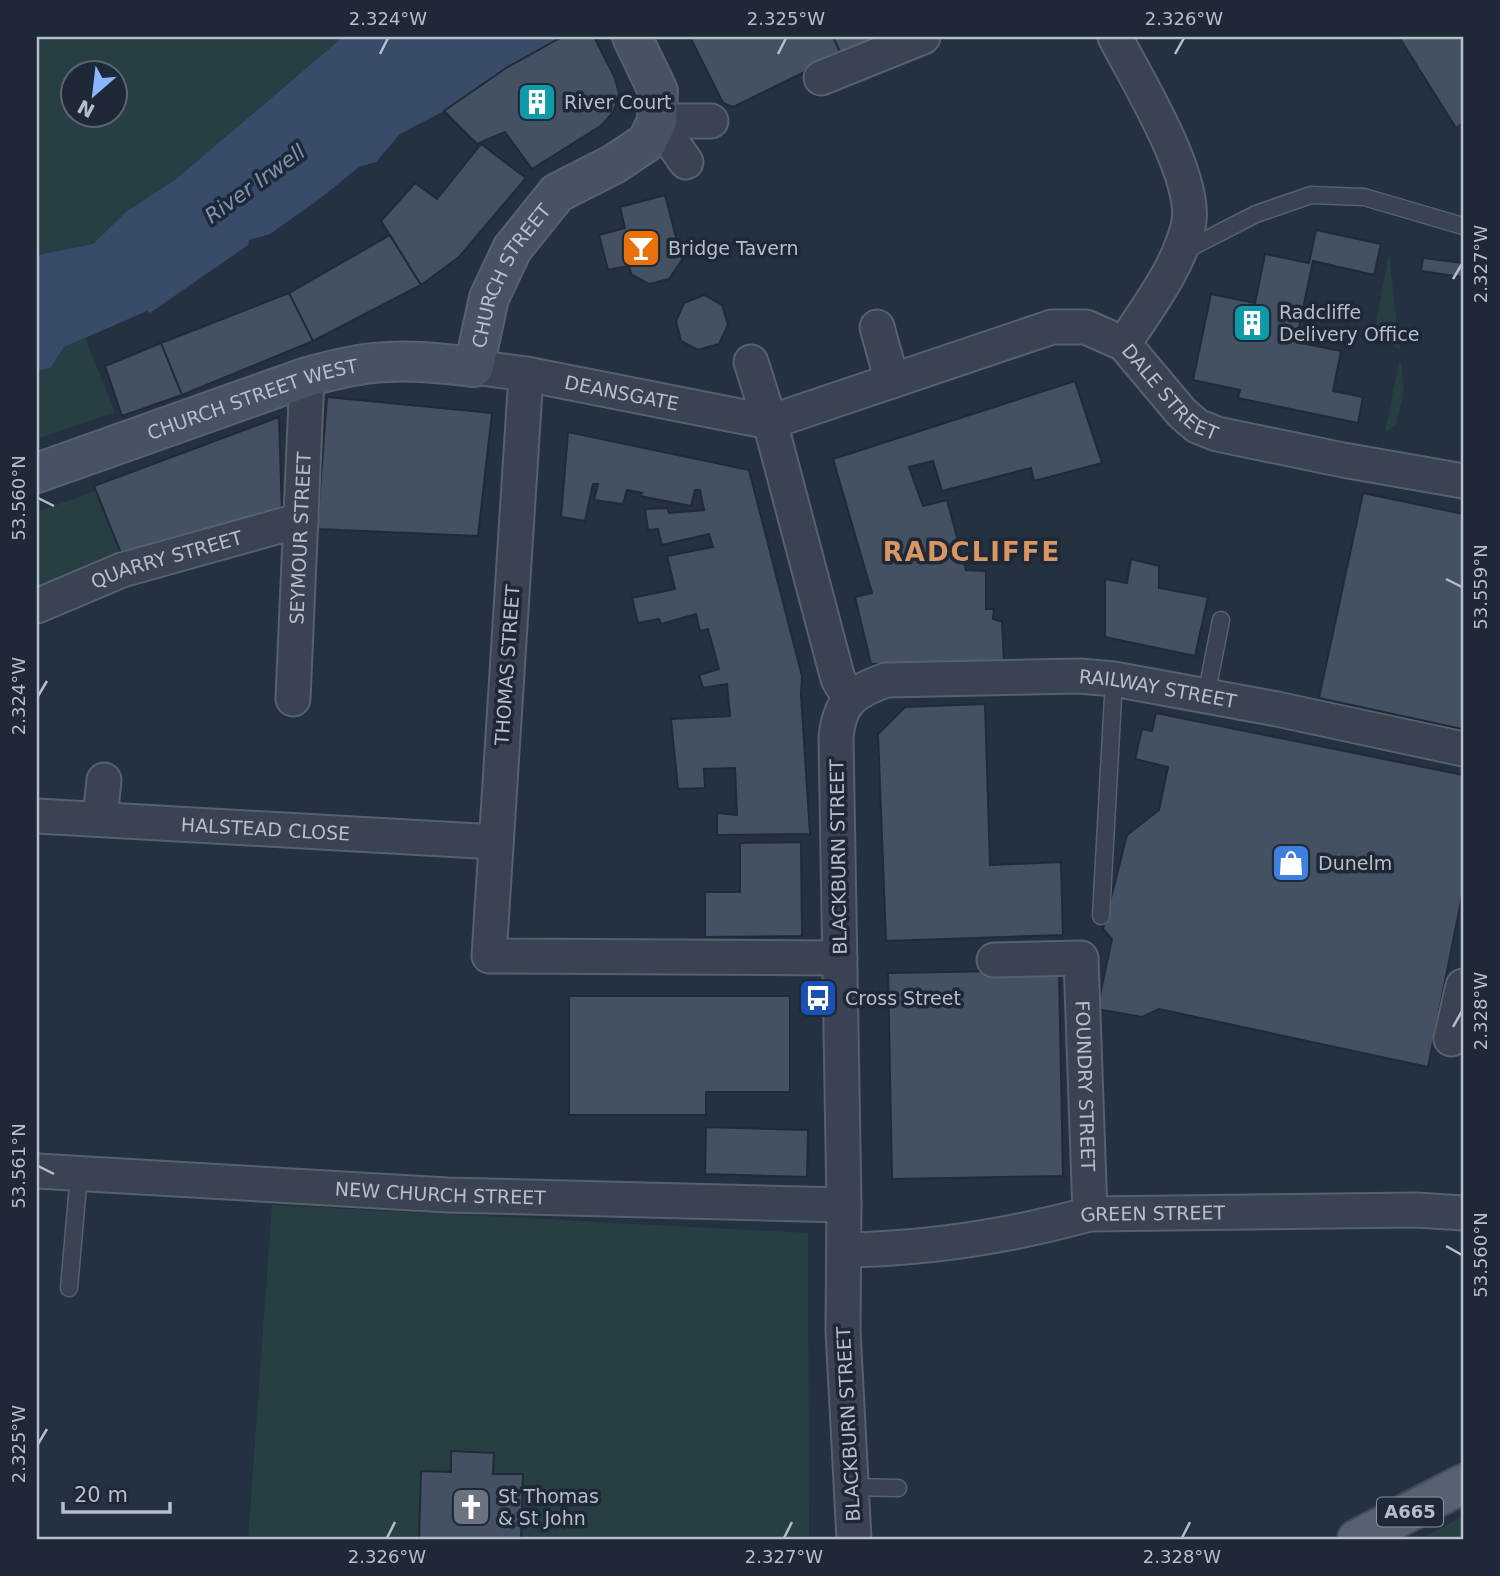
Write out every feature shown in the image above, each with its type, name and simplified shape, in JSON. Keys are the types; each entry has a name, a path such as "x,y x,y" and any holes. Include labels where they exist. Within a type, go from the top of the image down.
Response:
{"main road":[{"name":"A665","path":"1357,1539 1463,1484"}],"street":[{"path":"632,37 658,91 657,121 686,162"},
{"path":"821,78 923,37"},
{"path":"1115,37 1179,163 1190,199 1188,225 1178,254 1124,344"},
{"path":"657,121 711,121"},
{"name":"CHURCH STREET","path":"474,367 489,298 512,249 557,193 614,164 647,142 657,121"},
{"path":"877,327 892,381"},
{"name":"DALE STREET","path":"770,422 1052,327 1086,327 1124,344 1176,406 1197,426 1241,440 1379,467 1462,479"},
{"name":"CHURCH STREET WEST","path":"37,473 307,377 346,367 386,362 429,362 474,367"},
{"path":"751,362 770,422 838,679 850,699"},
{"name":"DEANSGATE","path":"474,367 526,374 770,422"},
{"name":"THOMAS STREET","path":"526,374 489,956 840,958"},
{"name":"SEYMOUR STREET","path":"293,699 307,377"},
{"name":"QUARRY STREET","path":"37,606 121,570 301,520"},
{"name":"RAILWAY STREET","path":"850,699 886,680 1079,676 1114,679 1277,709 1463,749"},
{"name":"BLACKBURN STREET","path":"850,699 841,711 836,738 844,1205 843,1331 854,1539"},
{"path":"100,819 104,780"},
{"name":"HALSTEAD CLOSE","path":"37,816 496,842"},
{"name":"FOUNDRY STREET","path":"995,960 1081,958 1090,1214"},
{"path":"1451,1039 1463,986"},
{"name":"NEW CHURCH STREET","path":"37,1171 447,1195 844,1205"},
{"name":"GREEN STREET","path":"844,1250 895,1249 1041,1227 1090,1214 1416,1210 1463,1213"}],"lane":[{"path":"1178,254 1256,214 1311,195 1364,197 1463,226"},
{"path":"1206,696 1220,620"},
{"path":"1101,916 1114,679"},
{"path":"69,1287 79,1174"},
{"path":"851,1487 898,1488"}],"green space":[{"path":"37,37 343,37 175,180 127,211 93,244 37,255"},
{"path":"1389,254 1400,350 1380,337 1375,327"},
{"path":"85,338 115,412 37,439 37,371 50,368 64,347"},
{"path":"1399,361 1404,387 1397,424 1385,433"},
{"path":"98,490 123,558 37,590 37,512"},
{"path":"272,1205 808,1233 809,1539 248,1539"},
{"path":"1463,1516 1463,1539 1421,1539"}],"water":[{"name":"River Irwell","path":"343,37 562,37 506,68 444,111 400,134 376,162 359,167 270,234 249,240 248,245 150,313 147,311 64,347 50,368 37,371 37,255 93,244 127,211 175,180"}],"building":[{"name":"River Court","path":"562,37 594,37 614,76 619,93 614,111 602,125 532,169 505,132 477,144 444,111 506,68"},
{"path":"690,37 833,37 841,54 733,107 723,103"},
{"path":"833,37 878,37 841,54"},
{"path":"1399,37 1463,37 1463,123 1456,128"},
{"path":"481,144 526,178 459,257 421,285 381,221 415,183 437,199"},
{"name":"Bridge Tavern","path":"665,195 682,260 669,279 649,284 631,274 629,266 608,270 599,235 625,228 620,207"},
{"name":"Radcliffe Delivery Office","path":"1316,230 1381,244 1374,275 1313,261 1296,342 1341,351 1333,391 1363,397 1358,423 1238,398 1240,390 1193,380 1211,294 1255,303 1265,254 1309,263"},
{"path":"390,235 421,285 313,341 289,293"},
{"path":"1423,258 1463,263 1462,277 1421,271"},
{"path":"289,293 313,341 182,395 161,343"},
{"path":"704,295 722,305 728,325 719,344 698,350 681,341 676,321 684,303"},
{"path":"161,343 182,395 122,416 105,366"},
{"path":"1075,381 1102,463 1034,481 1031,468 942,491 933,461 909,467 923,506 947,500 966,570 986,571 986,609 994,609 993,619 1002,622 1004,661 871,664 855,597 872,593 833,459"},
{"path":"327,397 492,413 478,536 317,529"},
{"path":"279,417 282,513 123,558 94,486"},
{"path":"568,432 749,470 802,676 810,834 717,835 717,813 737,815 735,768 704,769 705,788 678,789 671,719 730,716 727,684 703,688 699,675 719,669 708,629 700,631 696,614 661,624 659,619 638,623 632,598 675,589 667,556 713,547 709,534 662,545 658,529 648,530 645,509 667,508 669,513 704,510 700,490 695,490 691,506 640,496 642,493 627,490 623,504 594,500 598,484 593,484 585,521 561,517"},
{"path":"1363,493 1463,514 1462,729 1319,698"},
{"path":"1131,559 1159,566 1159,588 1208,597 1195,656 1105,637 1105,579 1127,583"},
{"path":"985,704 990,865 1061,862 1063,935 886,941 878,734 905,707"},
{"name":"Dunelm","path":"1156,713 1463,775 1463,891 1428,1067 1159,1009 1142,1017 1097,1009 1112,939 1103,929 1127,835 1159,810 1168,767 1135,759 1142,729 1152,731"},
{"path":"801,842 802,936 705,937 705,892 740,892 740,843"},
{"path":"1059,970 1063,1176 892,1179 888,973"},
{"path":"569,996 790,996 790,1092 706,1092 706,1115 569,1115"},
{"path":"706,1127 808,1130 807,1177 705,1174"},
{"name":"St Thomas & St John","path":"451,1451 494,1453 493,1474 523,1474 521,1539 419,1539 421,1471 451,1472"}],"place":[{"name":"River Court","path":"537,102"},
{"name":"Bridge Tavern","path":"641,248"},
{"name":"Radcliffe Delivery Office","path":"1252,323"},
{"name":"Dunelm","path":"1291,863"},
{"name":"Cross Street","path":"818,998"},
{"name":"St Thomas & St John","path":"471,1507"}],"district":[{"name":"RADCLIFFE","path":"972,552"}]}
